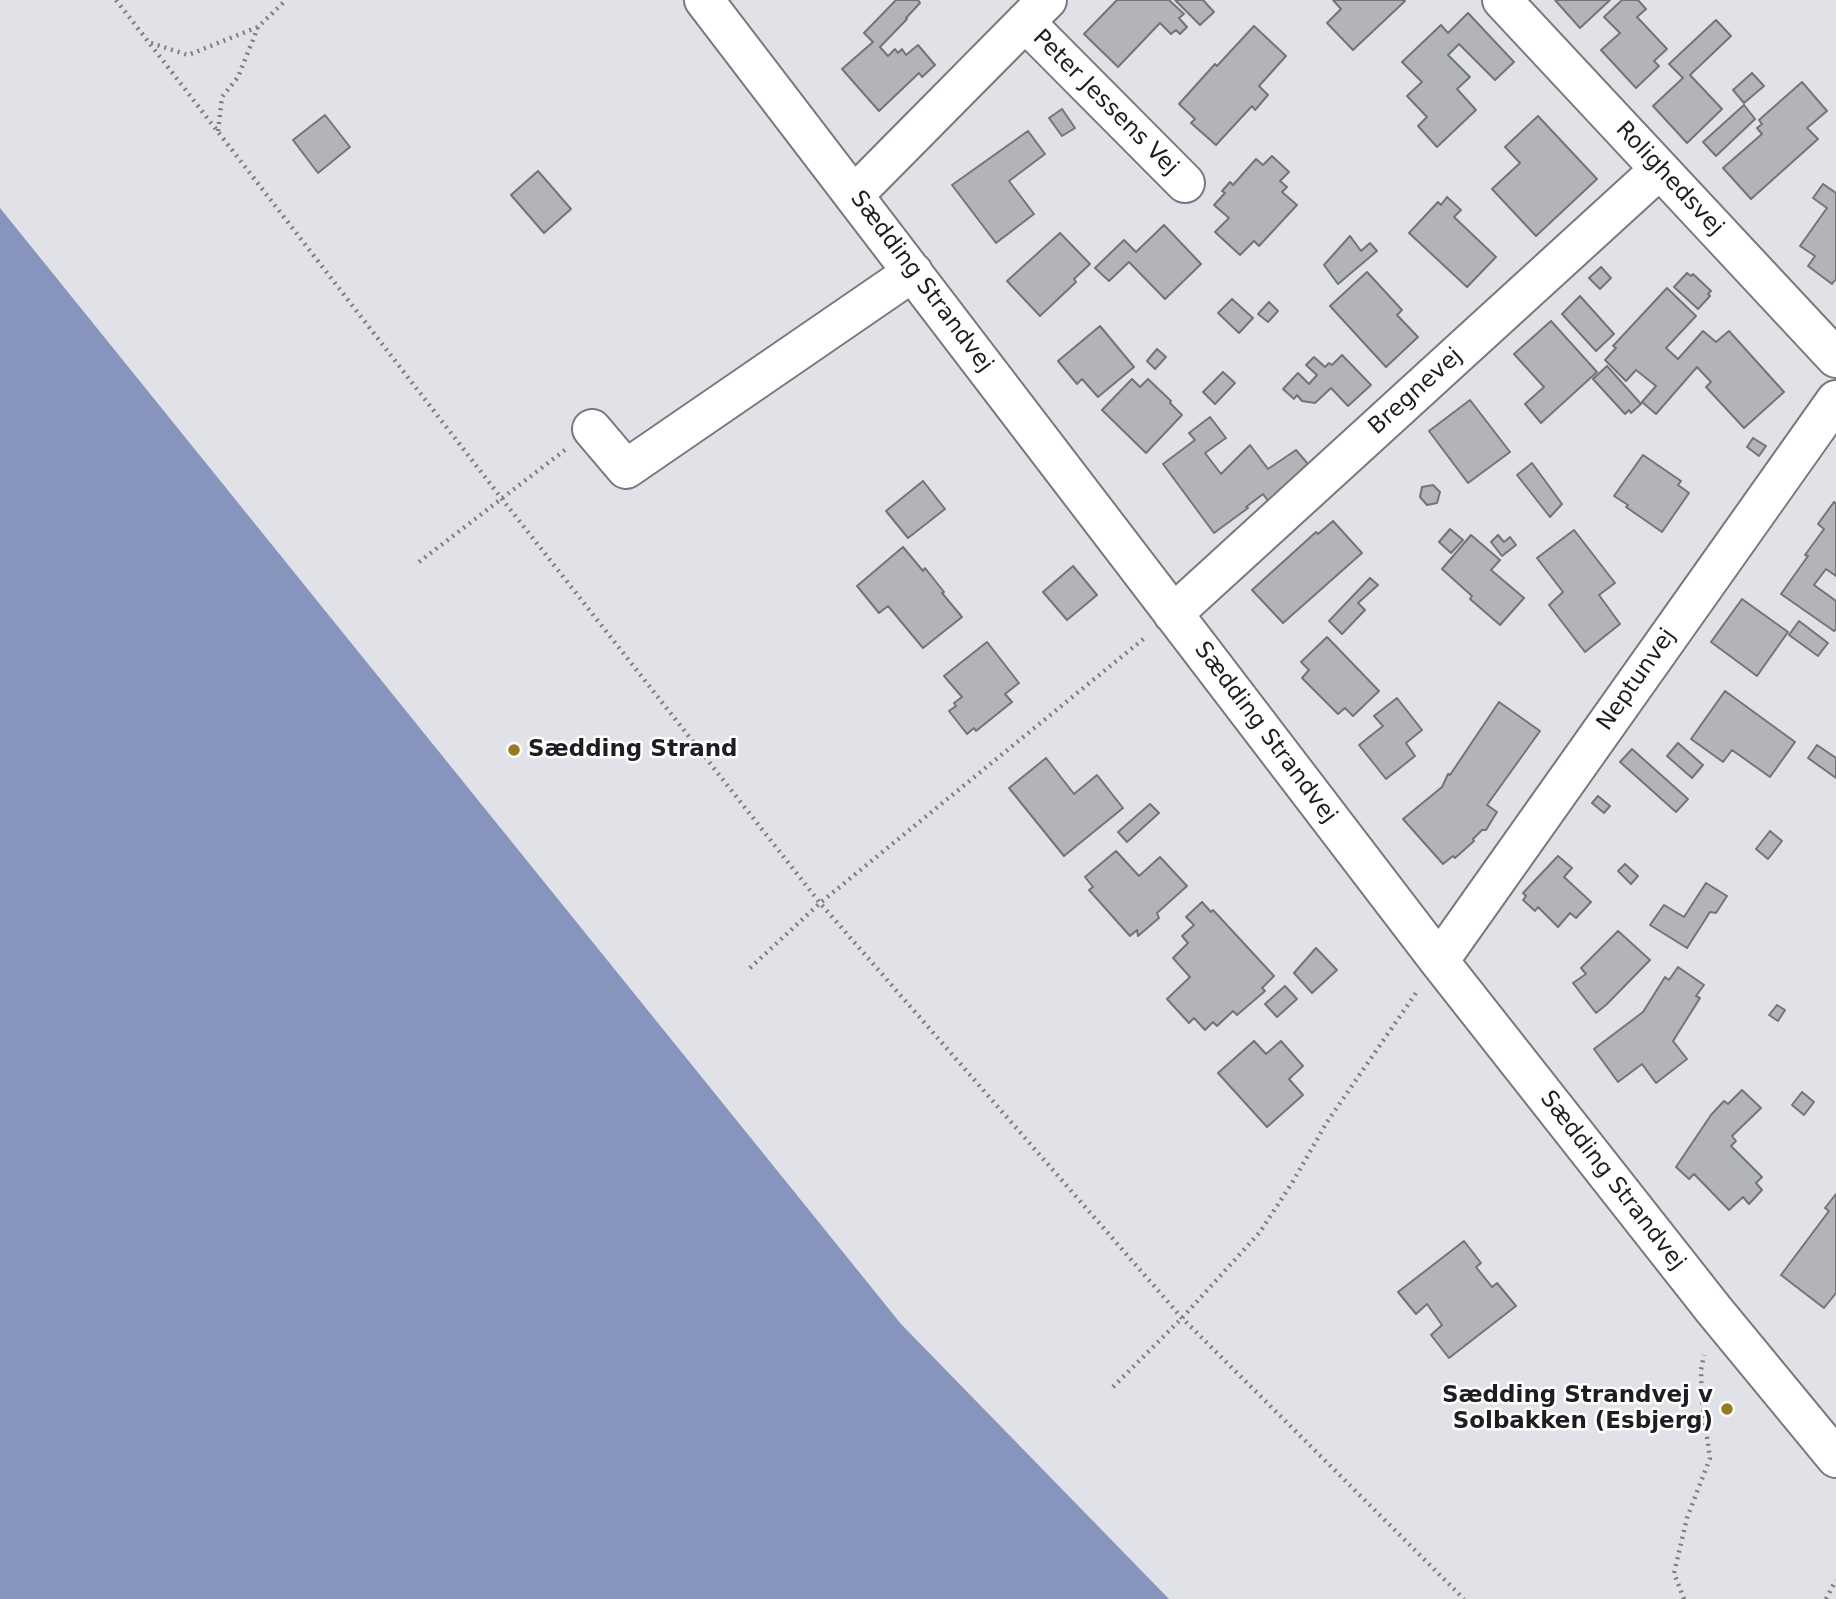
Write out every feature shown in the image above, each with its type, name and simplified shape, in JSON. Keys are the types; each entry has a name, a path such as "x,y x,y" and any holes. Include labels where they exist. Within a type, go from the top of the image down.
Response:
{"street":[{"name":"Sædding Strandvej","path":"704,0 1439,961 1714,1310 1836,1458"},
{"name":"Rolighedsvej","path":"1502,0 1836,358"},
{"name":"Peter Jessens Vej","path":"854,195 1036,11 1185,183"},
{"name":"Bregnevej","path":"1173,614 1659,170"},
{"path":"592,429 626,469 913,272"},
{"name":"Neptunvej","path":"1439,961 1836,400"}],"path":[{"path":"116,0 502,499 820,903 1182,1318 1464,1599"},
{"path":"149,43 188,55 258,27 286,0"},
{"path":"218,131 222,97 238,77 258,27"},
{"path":"418,562 592,429"},
{"path":"750,968 820,903 1173,614"},
{"path":"1113,1387 1182,1318 1260,1232 1327,1122 1439,961"},
{"path":"1684,1599 1674,1573 1687,1518 1710,1458 1702,1401 1701,1370 1714,1310"},
{"path":"1826,1599 1836,1580"}],"water":[{"path":"0,208 901,1324 1169,1599 0,1599"}],"building":[{"path":"896,0 918,0 920,3 880,47 888,56 895,49 898,53 902,49 906,55 918,45 935,65 922,77 919,73 879,111 842,69 873,42 864,33"},
{"path":"1117,0 1169,0 1184,14 1179,18 1187,27 1180,34 1176,30 1171,34 1160,23 1118,67 1084,34"},
{"path":"1175,0 1203,0 1214,12 1200,25"},
{"path":"1333,0 1405,1 1353,50 1327,23 1341,9"},
{"path":"1555,0 1610,0 1580,28"},
{"path":"1622,0 1638,0 1646,9 1637,17 1667,49 1654,61 1659,66 1636,88 1601,50 1620,33 1604,17"},
{"path":"1468,13 1514,62 1495,80 1459,44 1448,55 1470,77 1457,89 1476,110 1437,147 1418,126 1427,117 1407,96 1422,82 1402,62 1441,25 1448,33"},
{"path":"1716,20 1731,36 1690,75 1722,109 1687,143 1653,106 1683,78 1669,64"},
{"path":"1254,26 1286,56 1259,86 1268,95 1255,110 1252,106 1216,145 1191,123 1195,119 1179,104"},
{"path":"1752,73 1764,86 1744,103 1733,90"},
{"path":"1802,82 1827,111 1807,128 1818,139 1751,199 1723,168 1762,134 1757,128 1762,124 1759,120"},
{"path":"1744,105 1755,119 1716,156 1703,142"},
{"path":"1062,109 1075,128 1062,136 1049,118"},
{"path":"325,115 350,147 318,173 293,140"},
{"path":"1538,116 1597,179 1536,236 1492,189 1520,163 1505,147"},
{"path":"1028,131 1045,154 1009,181 1034,214 996,243 952,185"},
{"path":"1272,156 1289,172 1280,181 1287,187 1282,192 1297,205 1259,246 1254,241 1240,255 1215,232 1229,218 1214,205 1225,193 1222,191 1230,182 1233,185 1256,159 1263,165"},
{"path":"538,171 571,209 544,233 511,195"},
{"path":"1823,184 1836,193 1836,279 1832,284 1808,266 1815,256 1800,246 1827,208 1813,198"},
{"path":"1447,197 1461,210 1454,217 1496,257 1467,287 1409,233 1438,202 1441,205"},
{"path":"1164,225 1201,264 1165,299 1129,262 1109,281 1095,268 1124,240 1136,252"},
{"path":"1060,233 1090,264 1074,279 1076,282 1040,316 1007,281"},
{"path":"1350,236 1361,251 1370,243 1377,251 1338,284 1324,265"},
{"path":"1601,267 1611,278 1600,289 1589,278"},
{"path":"1367,272 1402,310 1397,315 1418,337 1386,367 1330,306"},
{"path":"1687,273 1691,276 1693,274 1711,291 1708,294 1710,296 1698,309 1674,287"},
{"path":"1667,288 1696,316 1666,348 1678,359 1703,331 1716,342 1729,331 1784,392 1744,428 1706,387 1711,382 1697,367 1656,414 1642,402 1656,386 1636,370 1626,381 1605,360 1616,348 1613,346"},
{"path":"1580,296 1614,334 1596,351 1562,314"},
{"path":"1232,299 1253,318 1239,333 1218,313"},
{"path":"1269,302 1278,311 1268,322 1258,314"},
{"path":"1551,321 1597,372 1541,423 1525,404 1544,387 1514,354"},
{"path":"1100,326 1134,367 1098,397 1082,379 1077,384 1058,361"},
{"path":"1157,349 1166,357 1155,369 1147,361"},
{"path":"1342,355 1371,385 1348,406 1331,388 1315,403 1302,401 1297,395 1294,399 1283,389 1298,373 1309,384 1317,375 1306,365 1314,357 1325,367 1329,363 1332,365"},
{"path":"1607,366 1641,404 1631,413 1629,410 1625,414 1593,379"},
{"path":"1223,372 1235,383 1215,404 1203,392"},
{"path":"1132,379 1140,387 1148,379 1182,415 1146,453 1102,410"},
{"path":"1470,400 1510,452 1468,483 1429,431"},
{"path":"1210,417 1226,438 1205,453 1221,474 1250,445 1268,469 1296,450 1308,464 1268,501 1263,494 1214,533 1163,464 1195,440 1189,433"},
{"path":"1753,438 1766,446 1759,456 1747,447"},
{"path":"1643,455 1681,481 1678,485 1689,493 1662,532 1614,496"},
{"path":"1532,463 1562,504 1550,517 1517,475"},
{"path":"923,481 945,509 908,538 886,511"},
{"path":"1433,485 1440,492 1437,503 1427,505 1420,497 1422,487"},
{"path":"1834,502 1836,576 1826,569 1814,585 1836,601 1834,631 1781,594 1824,529 1818,524"},
{"path":"1333,521 1362,553 1283,623 1252,590 1316,532 1318,534"},
{"path":"1450,529 1463,540 1451,553 1439,542"},
{"path":"1574,530 1615,583 1599,595 1620,624 1585,652 1549,605 1563,592 1537,558"},
{"path":"1471,535 1500,560 1491,570 1524,598 1500,625 1470,599 1472,596 1442,569"},
{"path":"1498,535 1504,542 1510,537 1516,545 1502,556 1491,542"},
{"path":"903,547 923,571 925,568 962,617 923,648 888,606 879,613 857,586"},
{"path":"1073,566 1097,595 1067,620 1043,592"},
{"path":"1370,578 1378,585 1358,603 1365,610 1342,634 1329,621"},
{"path":"1742,599 1788,632 1757,676 1711,642"},
{"path":"1799,621 1828,643 1818,656 1789,635"},
{"path":"1327,637 1379,691 1353,716 1345,708 1338,714 1302,678 1309,670 1301,662"},
{"path":"987,642 1019,683 1005,694 1012,702 976,731 974,728 967,734 949,711 962,697 944,676"},
{"path":"1725,691 1795,742 1770,777 1732,750 1723,762 1691,739"},
{"path":"1397,698 1422,730 1406,743 1415,756 1386,779 1359,745 1383,726 1374,716"},
{"path":"1499,702 1540,731 1487,805 1497,812 1486,830 1482,830 1455,858 1453,856 1443,864 1403,819 1442,787 1448,774 1450,775"},
{"path":"1678,743 1703,765 1692,778 1667,756"},
{"path":"1817,745 1836,758 1836,778 1808,758"},
{"path":"1632,749 1688,799 1676,812 1620,762"},
{"path":"1046,758 1074,794 1097,775 1123,808 1064,856 1009,788"},
{"path":"1598,796 1610,806 1604,813 1592,803"},
{"path":"1150,804 1159,813 1127,842 1118,832"},
{"path":"1770,831 1782,841 1768,859 1756,849"},
{"path":"1116,851 1139,876 1160,857 1187,886 1157,913 1159,918 1138,936 1137,930 1130,936 1089,890 1093,887 1085,877"},
{"path":"1558,856 1572,868 1564,877 1591,902 1576,918 1570,913 1558,927 1538,907 1535,911 1523,900 1526,896 1523,893"},
{"path":"1625,864 1638,876 1631,884 1618,871"},
{"path":"1706,883 1727,896 1716,913 1710,912 1687,948 1650,925 1664,905 1684,917"},
{"path":"1202,902 1211,912 1213,910 1274,976 1262,988 1265,991 1237,1015 1233,1011 1217,1026 1213,1022 1205,1030 1194,1018 1189,1023 1167,999 1190,977 1173,958 1188,943 1182,936 1194,925 1186,917"},
{"path":"1618,931 1650,960 1596,1013 1573,983 1586,974 1581,968"},
{"path":"1316,948 1337,970 1312,993 1294,973"},
{"path":"1678,967 1704,985 1696,996 1700,998 1673,1041 1687,1059 1656,1083 1642,1064 1618,1082 1594,1049 1643,1012 1665,977 1669,980"},
{"path":"1285,986 1297,999 1277,1017 1265,1004"},
{"path":"1777,1005 1785,1010 1778,1021 1769,1015"},
{"path":"1254,1041 1266,1054 1281,1041 1303,1066 1289,1079 1303,1095 1267,1127 1218,1073"},
{"path":"1742,1090 1761,1108 1732,1136 1736,1141 1731,1146 1762,1177 1756,1183 1762,1190 1749,1204 1743,1197 1729,1210 1694,1174 1689,1179 1676,1167 1711,1115 1724,1101 1728,1104"},
{"path":"1802,1092 1814,1102 1804,1115 1792,1105"},
{"path":"1836,1194 1836,1293 1824,1308 1781,1275 1829,1211 1825,1208"},
{"path":"1464,1241 1481,1263 1476,1267 1492,1287 1497,1283 1516,1306 1449,1358 1431,1335 1442,1325 1427,1304 1416,1314 1398,1292"}],"place":[{"name":"Sædding Strand","path":"514,750"},
{"name":"Sædding Strandvej v Solbakken (Esbjerg)","path":"1727,1409"}]}
